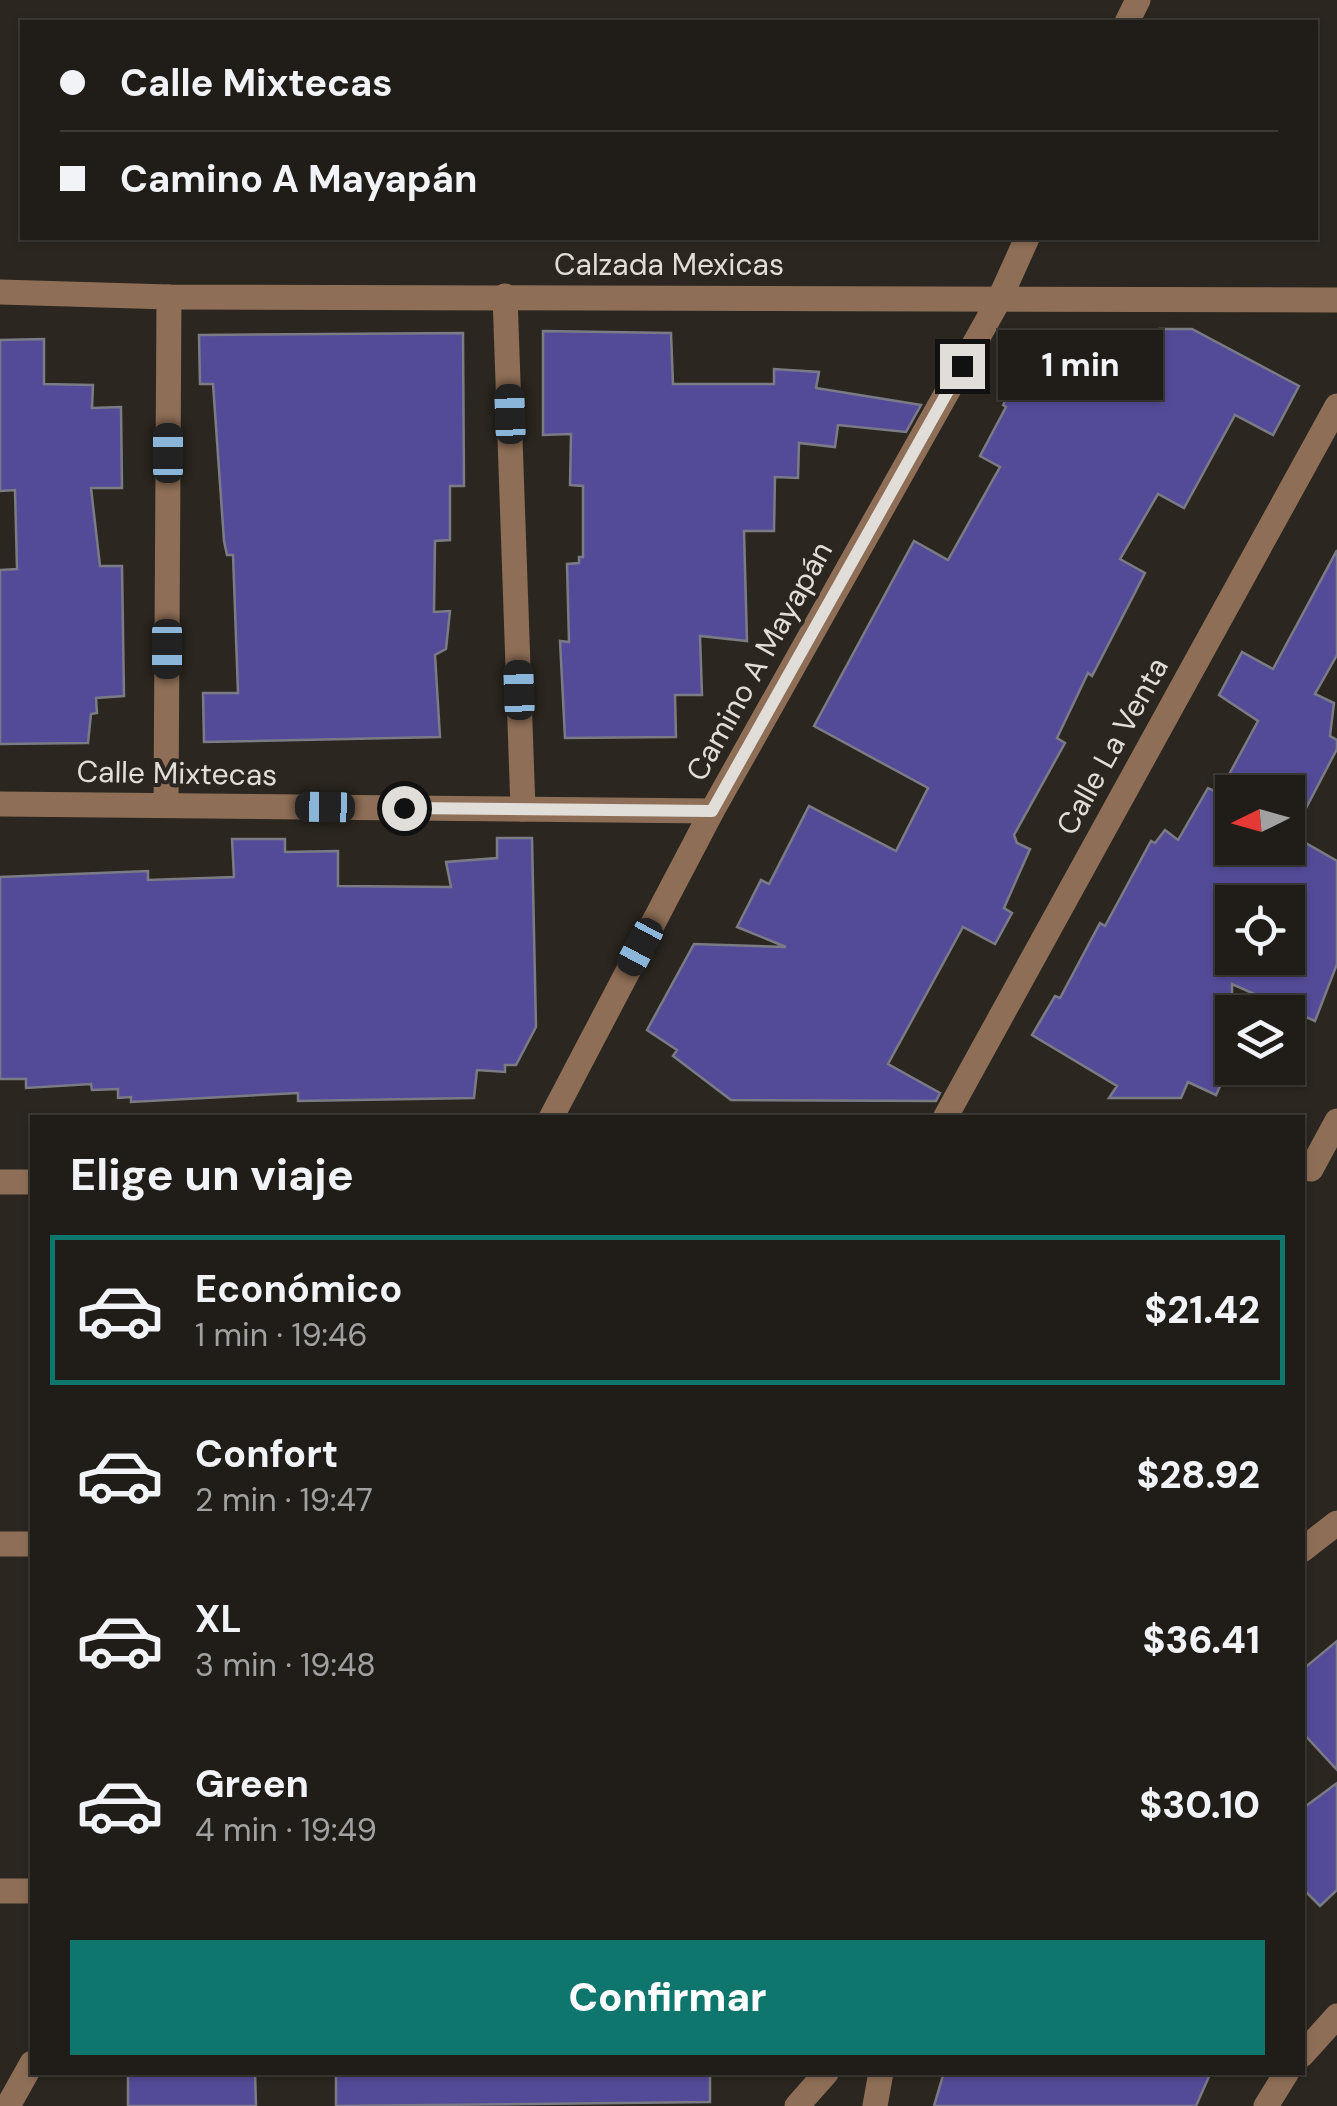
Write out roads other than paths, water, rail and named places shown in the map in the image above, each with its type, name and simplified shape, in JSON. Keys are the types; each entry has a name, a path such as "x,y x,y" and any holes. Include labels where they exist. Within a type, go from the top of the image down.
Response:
{"street":[{"name":"Camino A Mayapán","path":"553,1115 712,811 1000,298 1027,240"},
{"name":"Calzada Mexicas","path":"0,292 1337,300"},
{"path":"166,806 169,296"},
{"path":"506,296 523,809"},
{"name":"Calle La Venta","path":"947,1115 1337,406"},
{"name":"Calle Mixtecas","path":"0,804 712,811"},
{"path":"1317,1169 1337,1121"},
{"path":"0,1182 30,1182"},
{"path":"0,1544 30,1544"},
{"path":"0,1891 30,1891"},
{"path":"1305,2052 1337,2016"},
{"path":"8,2106 30,2067"},
{"path":"797,2106 823,2075"},
{"path":"875,2106 880,2075"},
{"path":"1266,2106 1285,2075"}]}
